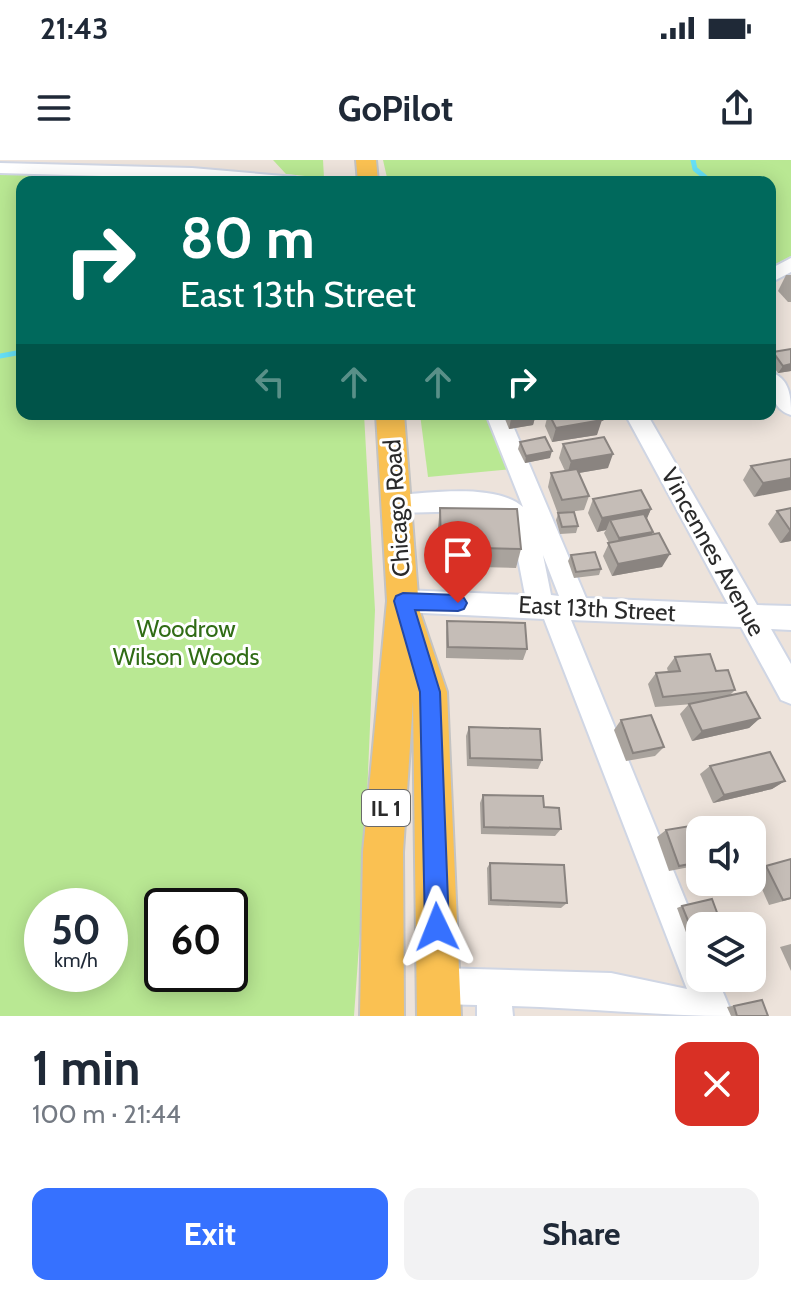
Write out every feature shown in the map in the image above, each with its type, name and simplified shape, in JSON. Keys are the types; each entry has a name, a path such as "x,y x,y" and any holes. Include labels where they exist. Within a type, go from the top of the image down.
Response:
{"main road":[{"name":"Chicago Road","path":"382,1016 383,852 403,601 390,420"},
{"name":"Chicago Road","path":"403,601 430,692 439,1001"}],"street":[{"path":"99,171 132,160"},
{"path":"248,160 266,176"},
{"path":"0,168 99,171 192,166 251,176"},
{"path":"776,387 791,407"},
{"path":"499,420 556,607"},
{"name":"Vincennes Avenue","path":"639,420 791,691"},
{"path":"396,504 465,502 506,506 513,511 556,607 715,1016"},
{"name":"East 13th Street","path":"403,601 791,618"},
{"path":"439,1001 494,1002 611,991 675,1002 687,1016"}],"green space":[{"path":"273,160 323,160 324,176 286,174"},
{"path":"383,160 791,160 791,256 776,264 776,176 387,176"},
{"name":"Woodrow Wilson Woods","path":"0,172 165,176 16,176 16,420 364,420 375,610 363,889 354,1016 0,1016"},
{"path":"421,420 494,420 514,469 428,477"}],"building":[{"path":"791,349 791,364 783,366 776,352"},
{"path":"552,420 602,420 556,428"},
{"path":"545,437 552,451 526,456 520,442"},
{"path":"604,437 613,454 571,461 563,444"},
{"path":"791,459 791,478 763,483 751,466"},
{"path":"577,469 589,496 562,500 551,473"},
{"path":"641,490 651,509 602,518 593,499"},
{"path":"440,508 517,509 521,549 441,547"},
{"path":"791,508 791,530 790,530 777,511"},
{"path":"574,512 578,526 562,527 558,513"},
{"path":"644,514 653,532 619,538 610,520"},
{"path":"659,533 670,554 618,564 608,543"},
{"path":"595,552 601,569 576,572 571,555"},
{"path":"447,621 525,623 527,649 448,647"},
{"path":"710,654 716,671 728,670 735,690 663,697 656,673 680,671 675,657"},
{"path":"746,692 760,718 702,731 689,704"},
{"path":"651,715 664,747 633,753 621,720"},
{"path":"469,727 540,729 542,760 470,758"},
{"path":"770,752 785,781 724,795 710,766"},
{"path":"483,795 543,796 544,807 559,808 561,829 484,827"},
{"path":"686,827 686,865 679,866 666,830"},
{"path":"791,859 791,898 783,900 766,866"},
{"path":"490,863 564,865 567,903 491,900"},
{"path":"712,899 717,912 686,912 686,916 682,906"},
{"path":"762,1000 768,1016 737,1016 734,1006"}],"waterway":[{"path":"693,160 695,169 704,176"},
{"path":"0,356 16,353"}],"route":[{"path":"437,927 430,692 403,601 458,603"}]}
